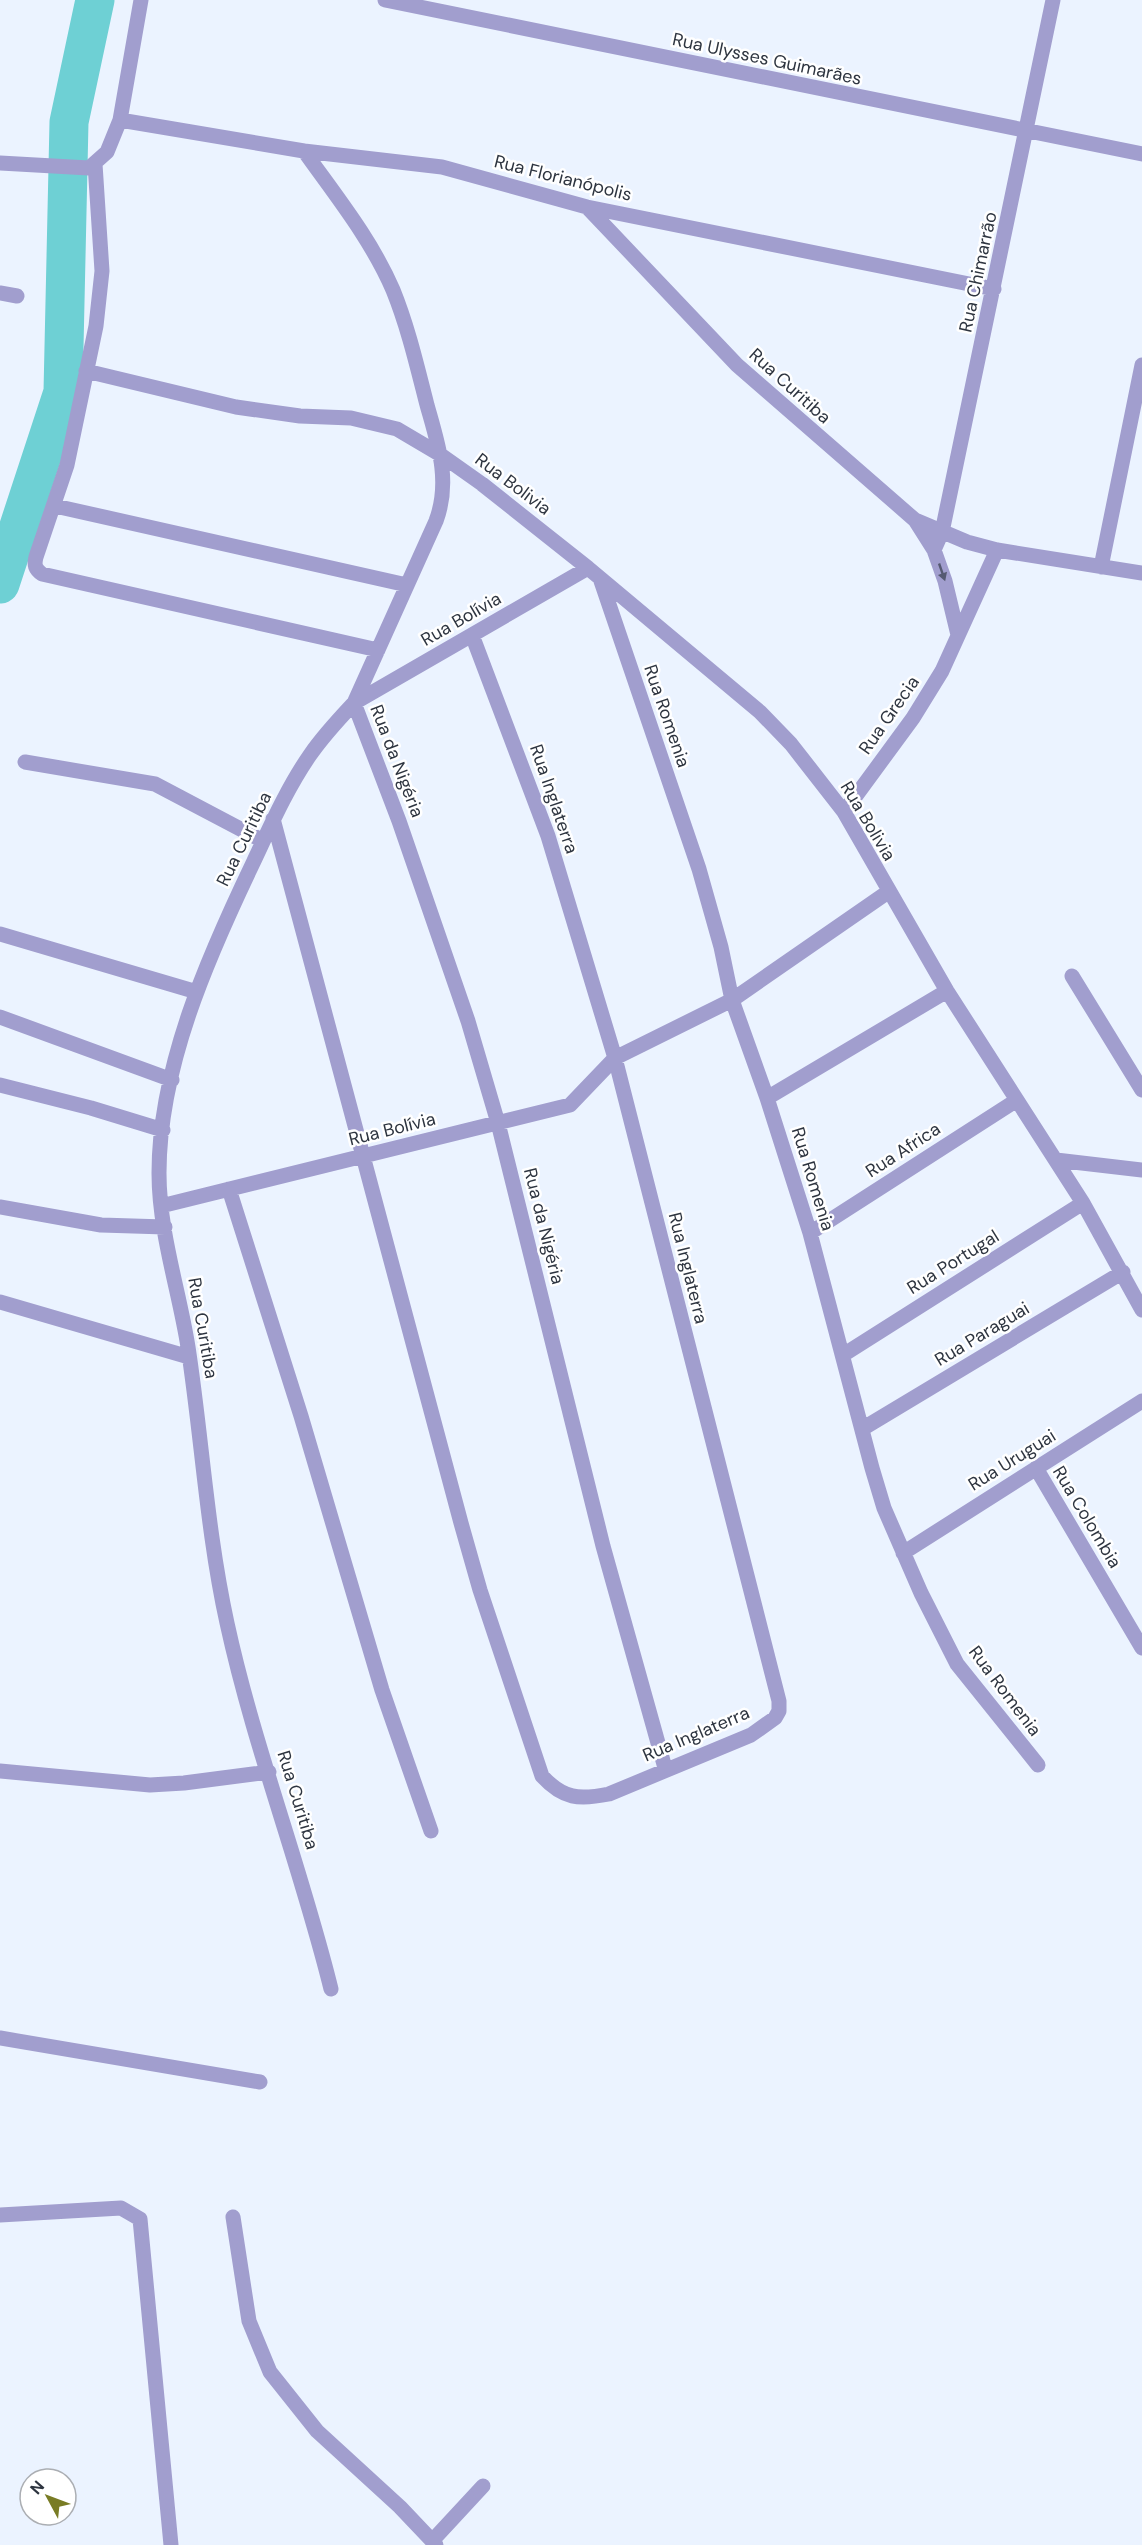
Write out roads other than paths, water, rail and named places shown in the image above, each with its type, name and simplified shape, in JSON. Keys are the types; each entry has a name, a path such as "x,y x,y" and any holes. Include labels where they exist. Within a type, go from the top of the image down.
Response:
{"street":[{"path":"0,163 43,167 90,166 107,152 114,140 120,120 141,0"},
{"name":"Rua Ulysses Guimarães","path":"385,0 1142,154"},
{"name":"Rua Chimarrão","path":"934,550 942,532 1053,0"},
{"name":"Rua Florianópolis","path":"120,120 304,151 442,167 587,207 994,289"},
{"path":"304,151 362,232 392,288 405,321 441,455 444,490 441,507 354,703"},
{"path":"90,166 102,271 96,326 78,424 55,506 34,564 37,571 378,650"},
{"name":"Rua Curitiba","path":"587,207 737,365 915,520 942,532 997,550 1142,573"},
{"path":"0,293 17,296"},
{"path":"1101,567 1142,364"},
{"name":"Rua Bolivia","path":"86,371 236,407 300,416 369,421 397,429 441,455 482,484 588,568 760,712 791,744 844,812 947,991 1083,1203 1142,1310"},
{"path":"55,506 407,585"},
{"path":"915,520 934,550 945,581 958,635"},
{"name":"Rua Grecia","path":"844,812 928,695 997,550"},
{"name":"Rua Bolívia","path":"354,703 588,568"},
{"name":"Rua Romenia","path":"600,579 699,869 721,947 732,1000 767,1098 810,1233 876,1485 903,1552 957,1664 1038,1765"},
{"name":"Rua Inglaterra","path":"273,819 474,1568 542,1776 562,1794 591,1797 609,1794 665,1768 751,1735 775,1718 779,1711 779,1701 615,1058 548,836 472,635"},
{"name":"Rua Curitiba","path":"331,1989 316,1929 238,1667 215,1566 189,1357 161,1206 159,1174 163,1130 172,1080 197,992 228,916 273,819 309,756 330,728 354,703"},
{"name":"Rua da Nigéria","path":"354,703 399,821 465,1010 498,1123 603,1546 665,1768"},
{"path":"25,762 155,784 263,841"},
{"name":"Rua Bolívia","path":"161,1206 570,1105 615,1058 732,1000 888,892"},
{"path":"0,934 197,992"},
{"path":"1072,976 1142,1090"},
{"path":"767,1098 947,991"},
{"path":"0,1017 172,1080"},
{"path":"0,1085 91,1108 163,1130"},
{"name":"Rua Africa","path":"810,1233 1017,1100"},
{"path":"1056,1160 1142,1170"},
{"path":"229,1189 304,1427 382,1690 431,1831"},
{"name":"Rua Portugal","path":"843,1355 1083,1203"},
{"path":"0,1207 101,1226 165,1227"},
{"name":"Rua Paraguai","path":"862,1429 1123,1272"},
{"path":"0,1302 189,1357"},
{"name":"Rua Uruguai","path":"903,1552 1142,1401"},
{"name":"Rua Colombia","path":"1036,1468 1142,1648"},
{"path":"0,1771 150,1785 269,1772"},
{"path":"0,2038 260,2082"},
{"path":"0,2215 121,2208 140,2219 171,2545"},
{"path":"233,2217 249,2322 270,2372 316,2431 400,2507 434,2543 483,2486"}],"waterway":[{"path":"0,584 63,392 69,122 95,0"}]}
